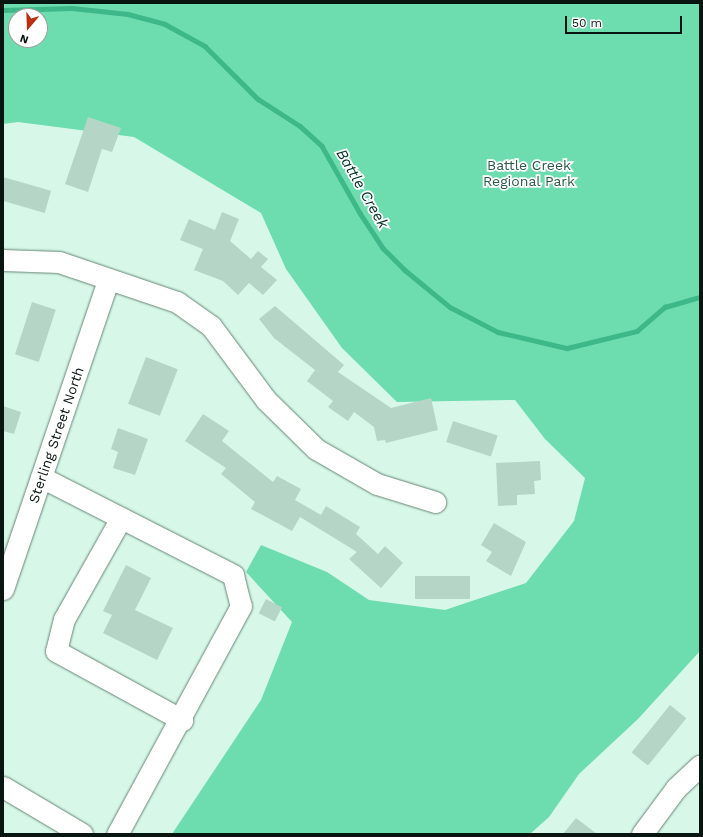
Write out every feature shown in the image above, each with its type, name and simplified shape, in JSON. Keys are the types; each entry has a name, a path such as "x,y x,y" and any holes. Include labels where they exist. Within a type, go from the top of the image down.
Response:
{"street":[{"path":"3,260 59,262 108,280 177,302 195,312 211,326 266,400 316,449 377,484 435,502"},
{"name":"Sterling Street North","path":"3,589 108,280"},
{"path":"41,477 233,575 241,606 182,720 117,834"},
{"path":"121,518 64,619 56,651 182,720"},
{"path":"642,834 676,788 700,766"},
{"path":"3,788 82,834"}],"green space":[{"name":"Battle Creek Regional Park","path":"3,3 700,3 700,651 638,719 579,774 549,817 530,834 172,834 261,700 292,622 246,572 261,545 327,572 369,600 445,610 526,583 574,521 585,478 545,439 515,400 397,402 342,348 286,269 261,213 134,137 18,122 3,124"}],"building":[{"path":"88,117 121,128 112,152 102,149 88,192 65,184"},
{"path":"3,177 51,191 45,213 3,201"},
{"path":"222,212 239,219 230,241 251,259 258,251 268,259 261,267 277,280 263,295 249,283 238,295 223,281 194,270 203,249 180,240 189,219 215,230"},
{"path":"32,302 56,310 39,362 15,354"},
{"path":"275,306 344,365 338,372 391,408 431,398 438,430 386,443 385,440 377,441 374,427 354,412 348,421 328,407 333,401 307,381 315,370 274,338 259,319"},
{"path":"146,357 178,369 160,416 128,404"},
{"path":"3,406 21,412 14,434 3,431"},
{"path":"203,414 229,431 222,441 273,482 277,476 301,489 295,500 321,515 326,506 360,527 356,534 378,554 385,546 403,563 381,588 349,559 357,552 300,517 292,531 251,509 255,502 221,474 226,468 185,441"},
{"path":"453,421 498,436 491,456 446,442"},
{"path":"118,428 148,439 135,475 113,468 118,452 111,449"},
{"path":"540,461 541,480 534,481 535,494 517,495 517,505 498,506 496,463"},
{"path":"494,523 526,542 511,576 486,561 492,552 481,545"},
{"path":"126,565 151,578 135,610 173,628 157,660 103,633 112,615 103,611"},
{"path":"415,576 470,576 470,599 415,599"},
{"path":"266,599 282,607 275,621 259,613"},
{"path":"670,705 686,718 648,766 632,752"},
{"path":"576,818 597,834 563,834"}],"waterway":[{"name":"Battle Creek","path":"3,10 72,8 128,14 165,24 205,46 258,99 300,126 322,146 360,213 383,248 405,270 450,307 498,332 567,348 637,331 665,307 700,297"}]}
